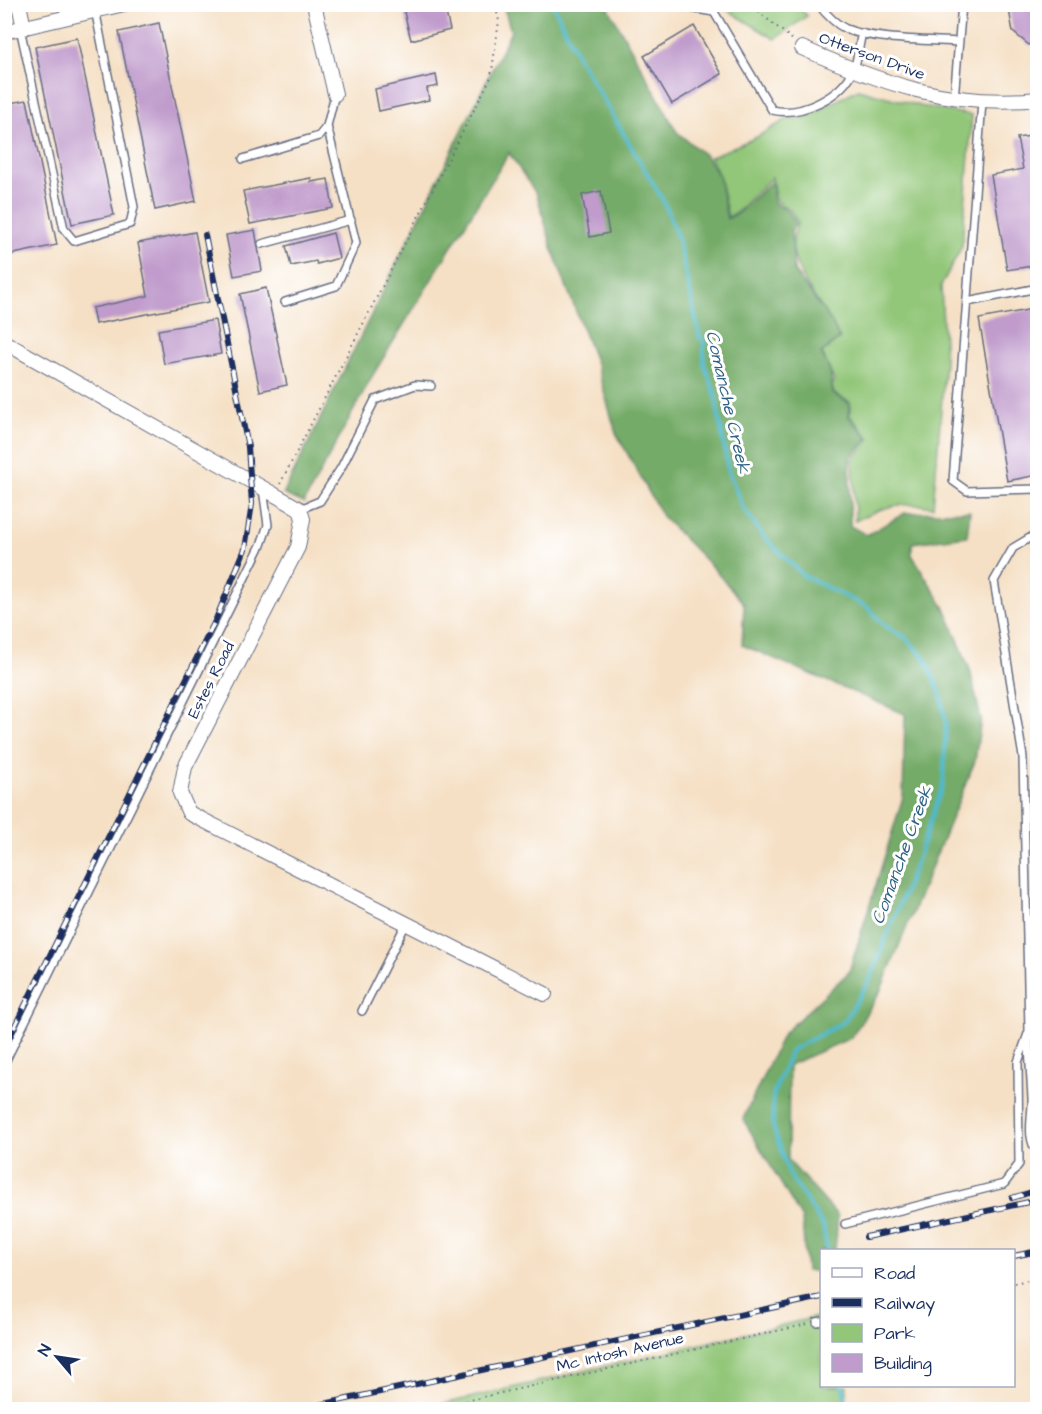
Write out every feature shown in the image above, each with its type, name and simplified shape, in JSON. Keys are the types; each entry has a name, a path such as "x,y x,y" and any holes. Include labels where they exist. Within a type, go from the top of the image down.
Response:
{"street":[{"path":"19,4 22,28"},
{"path":"4,32 94,8 124,4"},
{"path":"314,4 335,94"},
{"name":"Otterson Drive","path":"802,48 892,85 954,99 982,102 1038,99"},
{"path":"4,342 300,509"},
{"name":"Estes Road","path":"300,509 303,519 298,547 185,767 180,793 189,813 545,994"}],"lane":[{"path":"666,4 714,12 772,110 785,113 814,107 837,90 854,70 862,33"},
{"path":"818,4 828,16 846,29 862,33 958,42"},
{"path":"954,99 962,4"},
{"path":"22,28 64,229 75,241 130,224 134,207 94,8"},
{"path":"243,159 319,136 327,126 335,94"},
{"path":"982,102 953,480 967,491 1038,489"},
{"path":"285,302 336,286 356,243 327,126"},
{"path":"262,244 351,220"},
{"path":"967,302 1038,288"},
{"path":"300,509 320,501 341,468 375,400 415,385 430,386"},
{"path":"4,1064 261,545 268,525 269,491"},
{"path":"1038,533 1013,548 994,581 1023,756 1028,1069 1032,1099 1031,1137 1038,1153"},
{"path":"362,1011 407,922"},
{"path":"844,1224 1004,1185 1019,1164 1018,1062 1029,1031"},
{"path":"1032,1099 1038,1108"}],"path":[{"path":"269,491 491,77 499,21 495,4"},
{"path":"586,4 592,8 602,4"},
{"path":"749,4 802,48"},
{"path":"1015,1283 1038,1278"},
{"name":"Mc Intosh Avenue","path":"424,1410 819,1322"}],"green space":[{"path":"503,5 607,5 677,132 707,157 719,176 727,219 737,214 772,181 774,203 788,211 796,224 791,230 794,271 831,321 839,339 821,353 830,371 833,394 849,403 849,417 868,438 850,458 850,526 867,535 905,513 970,511 967,536 912,543 912,555 946,610 970,670 981,719 975,761 880,992 851,1038 789,1065 788,1160 838,1216 835,1249 820,1249 820,1271 806,1271 802,1219 743,1119 783,1034 849,972 903,797 905,714 742,645 744,604 714,569 662,516 616,433 596,364 553,251 537,195 509,153 371,378 304,503 283,494 511,31"},
{"path":"719,5 797,5 807,16 775,39"},
{"path":"858,89 920,106 972,115 962,246 941,286 945,362 933,507 893,506 855,521 853,459 870,438 850,416 850,402 834,394 832,386 834,381 822,352 840,339 798,268 793,238 798,223 790,210 776,201 772,177 736,213 728,217 719,176 710,157 757,137 787,119 808,116"},
{"path":"820,1316 820,1387 847,1387 846,1409 417,1410"}],"building":[{"path":"402,4 444,4 450,30 411,40"},
{"path":"1008,4 1038,4 1038,43 1029,45 1013,32"},
{"path":"159,23 196,201 155,210 119,32"},
{"path":"694,26 722,74 672,104 644,56"},
{"path":"77,38 114,215 72,224 35,47"},
{"path":"436,75 438,86 427,88 429,100 379,111 375,89"},
{"path":"27,100 57,245 4,256 4,104"},
{"path":"1038,135 1038,265 1007,270 991,175 1023,169 1017,138"},
{"path":"311,178 311,182 328,179 333,208 250,224 243,191"},
{"path":"601,191 609,233 590,237 582,195"},
{"path":"255,230 262,271 234,276 226,235"},
{"path":"195,232 209,302 95,324 92,308 148,296 138,243"},
{"path":"333,233 339,258 317,264 316,261 291,266 286,246"},
{"path":"266,288 287,385 260,391 240,294"},
{"path":"1038,308 1038,475 1007,481 979,319"},
{"path":"215,320 221,354 164,364 158,330"}],"waterway":[{"name":"Comanche Creek","path":"553,4 579,59 664,202 678,239 700,338 704,341 704,364 715,394 728,470 743,508 763,536 804,576 867,607 885,626 905,637 925,658 941,695 946,726 943,784 917,860 870,979 844,1022 791,1050 773,1095 773,1126 789,1174 823,1226 827,1249"},
{"name":"Comanche Creek","path":"842,1387 849,1410"}],"railway":[{"path":"4,1048 216,619 245,549 252,504 248,447 205,235"},
{"path":"1012,1198 1038,1190"},
{"path":"866,1237 1038,1200"},
{"path":"1015,1256 1038,1251"},
{"path":"296,1410 820,1297"}]}
